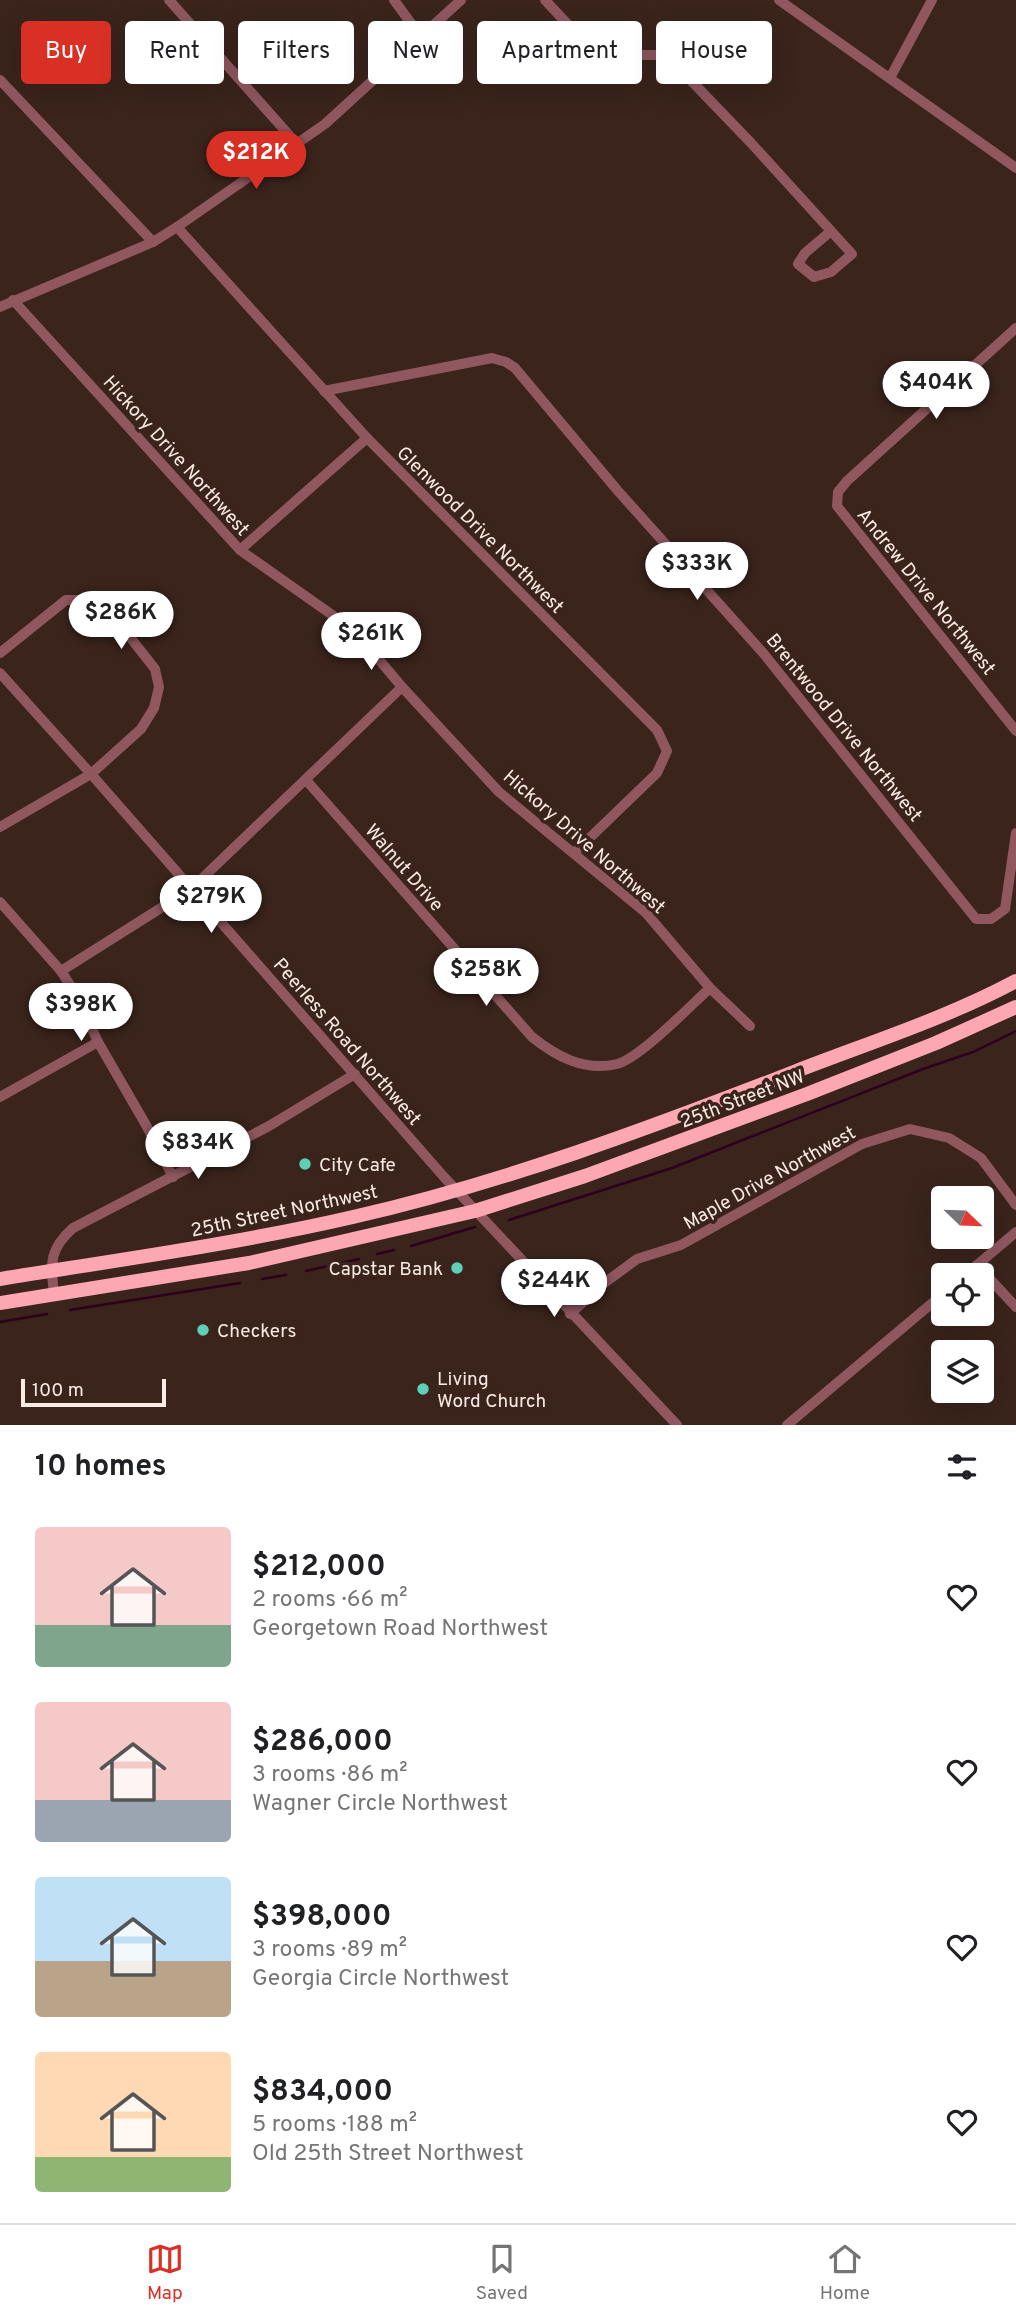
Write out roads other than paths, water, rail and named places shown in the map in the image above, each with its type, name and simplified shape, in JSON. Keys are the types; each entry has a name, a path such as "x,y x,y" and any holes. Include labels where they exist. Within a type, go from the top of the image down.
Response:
{"highway":[{"name":"25th Street NW","path":"610,1139 705,1107 933,1019 1016,981"},
{"name":"25th Street NW","path":"475,1211 597,1172 783,1103 1016,1007"},
{"name":"25th Street Northwest","path":"0,1279 184,1251 355,1217 485,1182 610,1139"},
{"path":"0,1303 249,1263 475,1211"}],"street":[{"path":"169,0 297,144"},
{"path":"394,0 409,21"},
{"path":"438,21 461,0"},
{"path":"545,0 587,44 612,55 660,55 678,67 831,231 852,254 831,272 814,277 798,264 806,253 831,231"},
{"path":"780,0 1016,168"},
{"path":"890,78 932,0"},
{"path":"0,80 153,242"},
{"path":"0,307 153,242 325,124 369,84"},
{"name":"Glenwood Drive Northwest","path":"177,227 367,439 657,730 667,751 657,772 574,853"},
{"name":"Hickory Drive Northwest","path":"13,300 240,550 355,631 402,687 499,792 646,913 710,988 750,1026"},
{"name":"Andrew Drive Northwest","path":"1016,328 847,481 838,492 836,506 1016,731"},
{"name":"Brentwood Drive Northwest","path":"324,391 492,358 506,362 515,368 618,491 764,654 976,919 991,919 1004,909 1016,833"},
{"path":"240,550 367,439"},
{"path":"0,653 66,600 88,600 103,607 116,618 155,669 159,687 154,708 141,729 90,774 0,827"},
{"name":"Peerless Road Northwest","path":"0,673 456,1190 677,1425"},
{"path":"61,971 191,889 402,687"},
{"name":"Walnut Drive","path":"306,780 531,1037 551,1052 574,1062 593,1065 618,1064 638,1053 710,988"},
{"path":"1,905 61,971 77,996 98,1042 173,1177"},
{"path":"0,1097 98,1042"},
{"path":"54,1295 52,1252 62,1237 73,1228 269,1126 355,1074"},
{"name":"Maple Drive Northwest","path":"570,1314 603,1284 637,1259 681,1245 862,1144 910,1129 949,1138 981,1158 1016,1205"},
{"path":"979,1263 1016,1232"},
{"path":"994,1283 1016,1307"},
{"path":"787,1425 931,1304"}],"waterway":[{"path":"509,1220 672,1168 923,1069 973,1052 1016,1031"},
{"path":"411,1246 475,1227"},
{"path":"377,1254 394,1250"},
{"path":"306,1271 359,1259"},
{"path":"262,1279 286,1275"},
{"path":"70,1310 240,1283"},
{"path":"0,1322 47,1314"}],"place":[{"name":"City Cafe","path":"305,1164"},
{"name":"Capstar Bank","path":"457,1268"},
{"name":"Checkers","path":"203,1330"},
{"name":"Living Word Church","path":"423,1389"}]}
